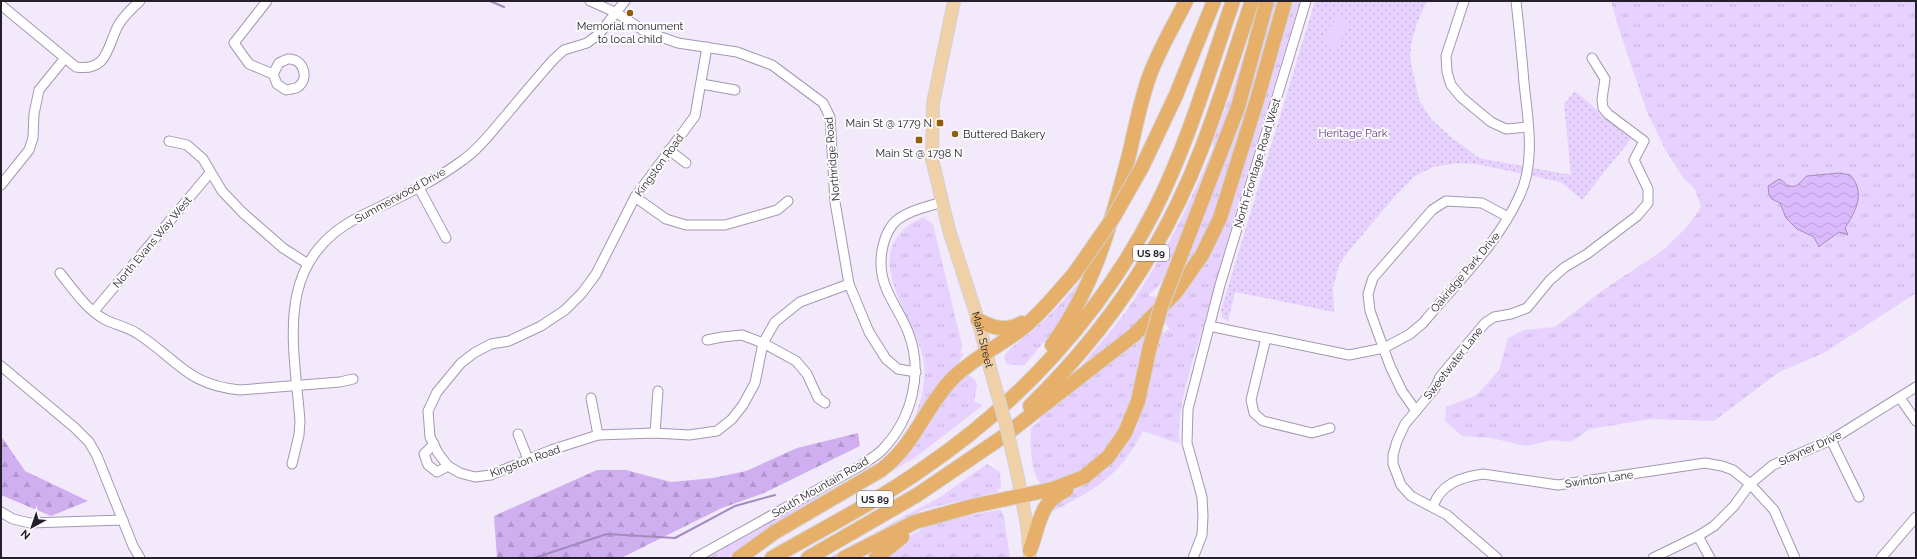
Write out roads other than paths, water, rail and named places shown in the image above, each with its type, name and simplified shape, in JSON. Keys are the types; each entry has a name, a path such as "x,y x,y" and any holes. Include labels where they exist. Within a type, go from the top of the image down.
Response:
{"highway":[{"path":"972,432 1049,350 1068,322 1091,279 1105,241 1147,82 1159,53 1186,1"},
{"path":"739,558 775,532 887,466 904,450 941,391 955,376 1020,330 1051,300 1074,274 1112,218 1142,167 1170,106 1206,1"},
{"path":"1170,106 1176,96 1214,1"},
{"name":"US 89","path":"772,558 922,470 972,432 1008,402 1062,346 1091,310 1127,258 1154,209 1184,142 1233,1"},
{"name":"US 89","path":"808,558 917,495 972,457 1023,413 1050,386 1100,329 1139,273 1171,217 1201,150 1252,1"},
{"path":"844,558 914,522 944,513 1053,489 1079,479 1097,468 1108,457 1126,433 1138,401 1150,346 1161,307 1238,107 1267,1"},
{"path":"972,457 1004,436 1134,335 1149,322 1181,286 1202,255 1220,218 1257,100 1285,1"},
{"path":"978,320 988,326 1000,329 1012,328 1034,316"},
{"path":"1030,554 1046,504 1056,494 1072,486 1079,479"},
{"path":"876,558 923,520"}],"main road":[{"name":"Main Street","path":"954,1 933,103 932,159 949,230 978,320 1006,425 1022,495"},
{"path":"1022,495 1030,554"}],"street":[{"path":"1,5 65,58 76,66 86,68 98,64 106,56 119,24 140,1"},
{"name":"Northridge Road","path":"590,1 617,13 644,31 678,43 737,52 772,65 823,103 830,117 835,202 849,284 869,332 886,359 898,368 916,372"},
{"name":"Summerwood Drive","path":"292,464 299,435 300,421 293,333 294,305 308,264 324,243 355,219 419,188 463,160 490,134 554,59 564,50 587,43 599,34 625,1"},
{"name":"North Frontage Road West","path":"1193,558 1202,535 1204,516 1202,497 1187,443 1186,426 1188,409 1220,285 1306,1"},
{"path":"1464,1 1446,56 1447,72 1452,85 1461,97 1491,122 1506,129 1528,127"},
{"name":"Oakridge Park Drive","path":"1209,326 1349,355 1384,348 1410,334 1423,322 1498,234 1520,196 1529,154 1528,127 1516,1"},
{"path":"266,2 234,43 249,64 274,74"},
{"name":"Kingston Road","path":"707,47 702,84 695,116 635,197 596,274 582,293 565,310 541,326 509,341 491,344 474,353 461,363 437,392 428,411 430,437 434,444 448,466 460,473 475,477 491,475 551,450 598,435 655,433 688,435 717,431 732,419 743,405 755,383 763,343 776,322 800,302 849,284"},
{"path":"1,185 29,150 33,138 34,114 40,90 65,58"},
{"name":"Sweetwater Lane","path":"1497,558 1447,515 1418,501 1401,485 1394,464 1393,455 1397,441 1405,424 1435,388 1440,377 1485,323 1494,317 1511,314 1527,308 1550,280 1565,267 1587,254 1637,216 1648,203 1648,189 1634,160 1644,141 1608,114 1603,108 1602,99 1604,79 1602,73 1592,58"},
{"path":"288,59 297,62 302,67 305,75 303,82 297,88 286,90 277,84 274,74 279,63 288,59"},
{"path":"702,84 735,90"},
{"path":"169,141 187,145 203,159 222,191 243,213 283,248 308,264"},
{"path":"669,150 686,163"},
{"name":"North Evans Way West","path":"94,311 210,173"},
{"path":"419,188 446,238"},
{"path":"635,197 666,219 694,225 725,225 777,210 788,200"},
{"path":"1416,411 1398,382 1387,359 1370,311 1368,294 1373,278 1432,210 1446,201 1482,203 1508,217"},
{"name":"South Mountain Road","path":"695,558 860,466 882,451 899,429 909,407 916,372 915,356 908,333 882,274 882,253 887,234 896,220 911,212 942,202"},
{"path":"60,273 81,299 102,318 137,333 190,376 208,384 224,389 240,390 340,382 353,379"},
{"path":"707,340 742,335 763,343 796,361 807,374 818,398 825,403"},
{"path":"1266,338 1251,400 1254,413 1263,421 1312,433 1330,428"},
{"path":"1,366 75,428 89,442 98,456 133,546 140,558"},
{"name":"Stayner Drive","path":"1653,558 1698,536 1726,515 1742,497 1750,484 1773,465 1831,440 1916,388"},
{"path":"655,433 658,391"},
{"path":"591,398 598,435"},
{"path":"1900,398 1916,421"},
{"path":"518,434 528,459"},
{"path":"1831,440 1859,497"},
{"path":"434,444 424,454 428,465 437,472 448,466"},
{"name":"Swinton Lane","path":"1433,507 1440,492 1448,485 1470,476 1483,474 1558,484 1705,463 1722,466 1733,470 1750,484 1774,510 1795,558"},
{"path":"1,512 13,519 30,523 123,520"},
{"path":"1881,558 1916,517"},
{"path":"1698,536 1710,558"}],"water":[{"path":"1840,173 1850,175 1855,181 1858,188 1858,202 1853,215 1845,228 1848,235 1839,232 1819,247 1814,237 1797,229 1786,218 1780,203 1772,199 1769,194 1768,186 1779,179 1787,185 1794,186 1799,184 1807,176"}],"waterway":[{"path":"490,1 504,7"},
{"path":"534,558 607,534 675,538 735,506 775,495"}],"place":[{"name":"Memorial monument to local child","path":"630,13"},
{"name":"Main St @ 1779 N","path":"940,123"},
{"name":"Buttered Bakery","path":"955,134"},
{"name":"Main St @ 1798 N","path":"919,140"}],"park label":[{"name":"Heritage Park","path":"1353,133"}]}
